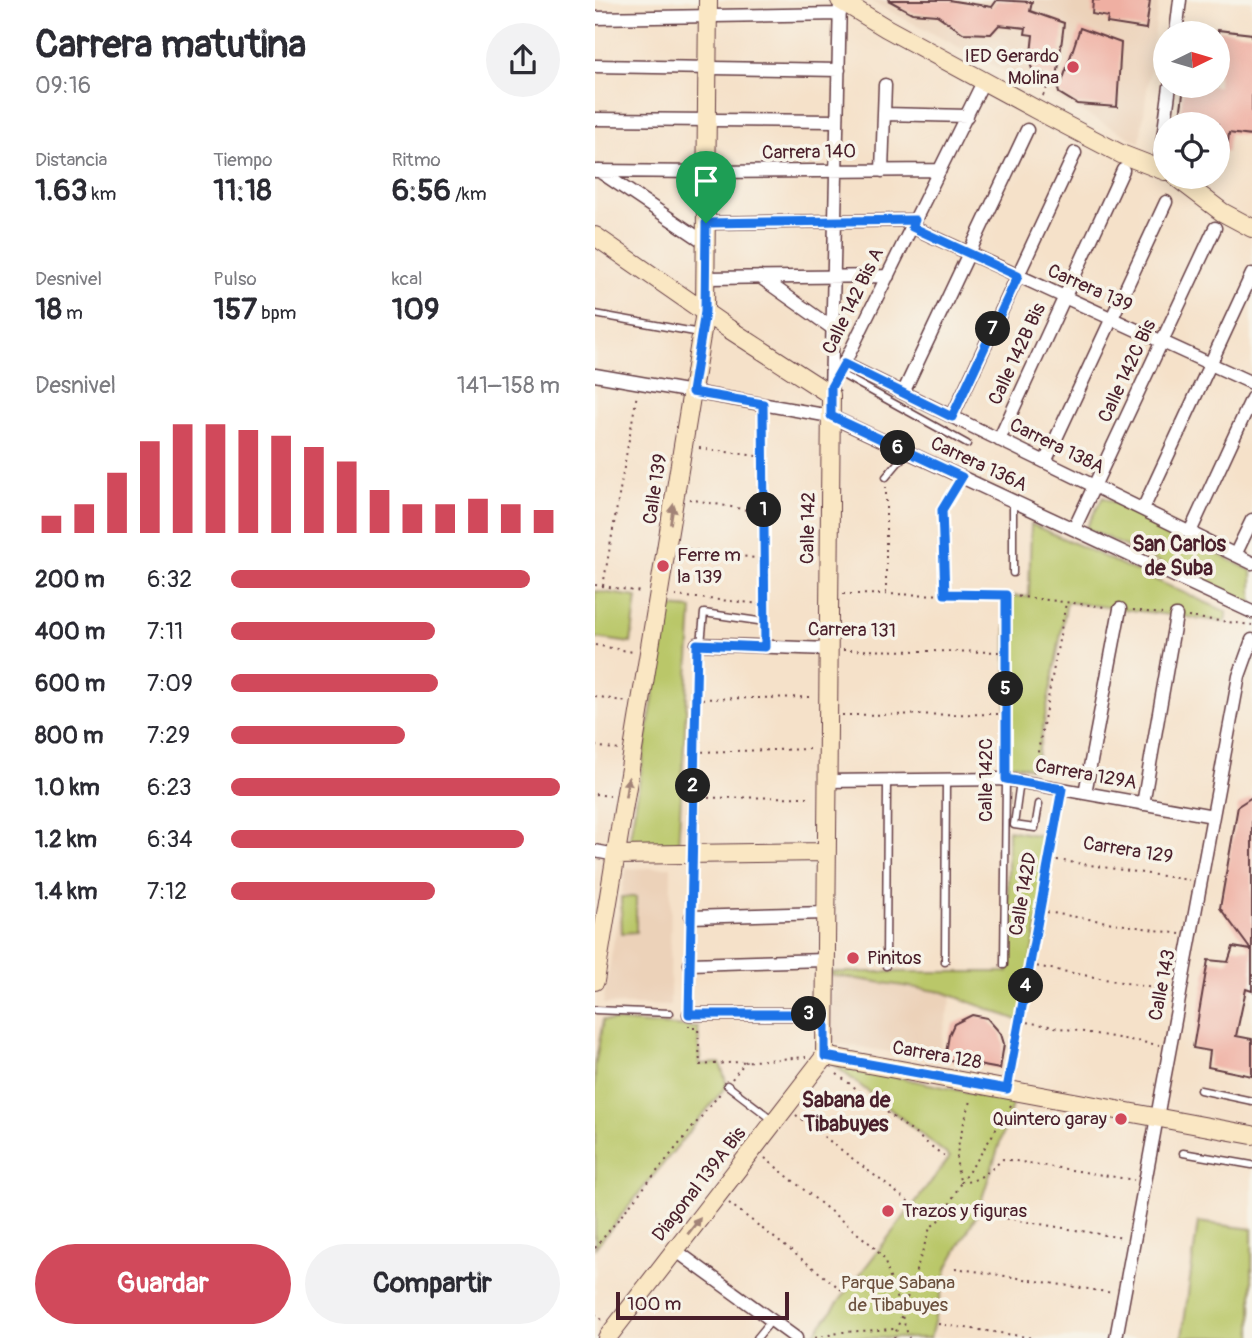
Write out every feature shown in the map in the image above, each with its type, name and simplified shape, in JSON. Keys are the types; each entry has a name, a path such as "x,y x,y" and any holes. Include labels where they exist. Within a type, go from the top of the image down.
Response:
{"street":[{"path":"1177,21 1180,0"},
{"path":"595,18 708,8 840,5 1121,154 1153,165"},
{"name":"Calle 142","path":"823,1058 832,328 840,5"},
{"name":"Calle 139","path":"595,981 705,312 708,8"},
{"path":"595,66 839,70"},
{"name":"Calle 142 Bis A","path":"831,391 983,82"},
{"path":"882,171 885,85"},
{"path":"884,114 967,116"},
{"path":"595,119 838,121"},
{"path":"903,393 1027,130"},
{"path":"952,417 1075,153"},
{"name":"Carrera 140","path":"597,171 940,170"},
{"name":"Calle 142B Bis","path":"999,440 1123,170"},
{"path":"597,171 706,243"},
{"path":"1192,189 1222,212 1252,228"},
{"path":"1045,462 1166,202"},
{"name":"Carrera 139","path":"706,223 914,223 968,254 1252,383"},
{"name":"Calle 142C Bis","path":"1074,529 1215,228"},
{"path":"595,236 705,312 831,391"},
{"path":"1143,509 1252,274"},
{"path":"705,278 888,276"},
{"path":"760,277 832,328"},
{"name":"Carrera 138A","path":"841,369 903,393 1252,564"},
{"name":"Carrera 136A","path":"595,374 831,416 1252,612"},
{"path":"1190,532 1252,398"},
{"path":"1235,555 1252,520"},
{"path":"1085,793 1120,609"},
{"path":"1143,804 1176,616"},
{"name":"Calle 143","path":"1117,1338 1239,676 1252,640"},
{"name":"Carrera 131","path":"699,644 828,649"},
{"name":"Carrera 129A","path":"826,789 887,780 1006,779 1213,816"},
{"path":"595,851 616,855 825,852"},
{"path":"691,917 825,913"},
{"path":"690,964 825,960"},
{"path":"689,1014 825,1014"},
{"name":"Carrera 128","path":"823,1058 977,1083 1252,1135"},
{"name":"Diagonal 139A Bis","path":"607,1338 823,1058"},
{"path":"675,1250 796,1338"}],"lane":[{"path":"595,307 609,317"},
{"path":"595,314 701,334"},
{"path":"841,369 967,444"},
{"path":"886,477 907,452"},
{"path":"942,510 962,477"},
{"path":"1013,501 1013,573"},
{"path":"699,644 704,613 765,622"},
{"path":"945,962 946,779"},
{"name":"Calle 142C","path":"1004,965 1006,779"},
{"path":"886,966 887,780"},
{"path":"1026,782 1014,825 1035,828 1039,804"},
{"path":"595,1010 670,1013"},
{"path":"727,1085 780,1114"},
{"path":"1200,1090 1252,1101"},
{"path":"1183,1153 1252,1165"},
{"path":"757,1338 771,1320"}],"path":[{"path":"1043,97 1052,77"},
{"path":"603,586 639,382"},
{"path":"763,404 765,622"},
{"path":"692,447 764,457"},
{"path":"886,477 886,594"},
{"path":"684,498 764,513"},
{"path":"828,594 945,594 942,510"},
{"path":"676,548 764,559"},
{"path":"595,585 650,593"},
{"name":"Calle 142C","path":"945,594 1006,595 1006,779"},
{"path":"667,595 765,604"},
{"path":"1026,782 1066,602"},
{"path":"699,644 695,699 689,1028 698,1028 700,1065 823,1058 944,1157"},
{"path":"595,645 641,653"},
{"name":"Carrera 131","path":"828,649 1006,652"},
{"path":"595,696 632,702"},
{"path":"695,699 1006,714"},
{"path":"595,746 624,751"},
{"path":"694,752 826,748"},
{"path":"693,798 826,789"},
{"name":"Calle 142D","path":"894,1338 930,1228 944,1215 961,1182 1005,1117 1013,1090 1020,1021 1062,789"},
{"path":"595,794 614,797"},
{"name":"Carrera 129","path":"1049,859 1201,882"},
{"path":"1040,911 1191,936"},
{"path":"1030,965 1181,993"},
{"path":"1020,1021 1171,1047"},
{"path":"595,1248 746,1061"},
{"path":"977,1083 959,1144 956,1167 961,1182 969,1182 1003,1160 1146,1181"},
{"path":"780,1114 909,1202"},
{"path":"753,1148 873,1246 884,1259 909,1338"},
{"path":"718,1195 842,1290"},
{"path":"985,1215 1135,1240"},
{"path":"955,1268 1125,1295"},
{"path":"938,1324 1034,1338"},
{"path":"815,1338 843,1332 896,1329"}],"shaded area":[{"name":"IED Gerardo Molina","path":"869,0 1159,0 1156,21 1153,21 1153,45 1140,143"},
{"path":"671,867 670,1006 603,1004 626,869"},
{"path":"831,975 943,992 952,996 937,1060 831,1042"}],"green space":[{"path":"1103,497 1252,571 1252,602 1246,603 1086,528"},
{"path":"1031,524 1227,612 1225,622 1067,602 1035,769 1006,763 1006,595 1029,597"},
{"path":"595,591 637,597 631,643 595,638"},
{"path":"668,607 692,609 678,848 628,850"},
{"path":"1008,830 1053,838 1020,1021 943,992 831,975 830,972 1008,972"},
{"path":"621,897 636,897 636,932 622,933"},
{"path":"603,1020 698,1028 700,1064 720,1063 727,1085 595,1248 595,1066"},
{"name":"Parque Sabana de Tibabuyes","path":"832,1063 1013,1102 977,1214 948,1266 930,1338 811,1338 950,1157"},
{"path":"1198,1222 1252,1229 1252,1338 1182,1337"}],"building":[{"path":"888,0 948,0 992,7 997,0 1032,2 1030,11 1064,23 1057,79 1032,69 1030,63 1033,35 1025,34 1026,28 999,25 991,34 963,33 937,15 912,13"},
{"path":"1093,0 1150,0 1146,29 1107,23 1108,17 1092,14"},
{"path":"1080,28 1121,43 1117,107 1077,104 1059,93 1056,81 1062,82"},
{"path":"1230,31 1252,34 1252,136 1230,133 1230,112 1181,112 1182,98 1230,98"},
{"path":"1252,797 1252,991 1246,989 1236,1036 1252,1039 1252,1076 1208,1067 1210,1051 1193,1048 1208,960 1228,962 1233,947 1251,950 1220,908 1238,806"},
{"path":"972,1015 987,1018 1001,1034 1004,1044 1000,1069 945,1059 949,1035 954,1024"}],"place":[{"name":"IED Gerardo Molina","path":"1073,67"},
{"name":"Ferre m la 139","path":"663,566"},
{"name":"Pinitos","path":"853,958"},
{"name":"Quintero garay","path":"1121,1119"},
{"name":"Trazos y figuras","path":"888,1211"}],"district":[{"name":"San Carlos de Suba","path":"1179,556"},
{"name":"Sabana de Tibabuyes","path":"846,1112"}],"route":[{"path":"915,220 912,227 1018,276 952,417 844,364 831,387 831,416 962,477 942,510 945,594 1006,595 1006,779 1062,789 1007,1089 825,1056 825,1014 689,1014 697,644 765,647 763,404 692,392 705,312 706,223 915,220"}]}
